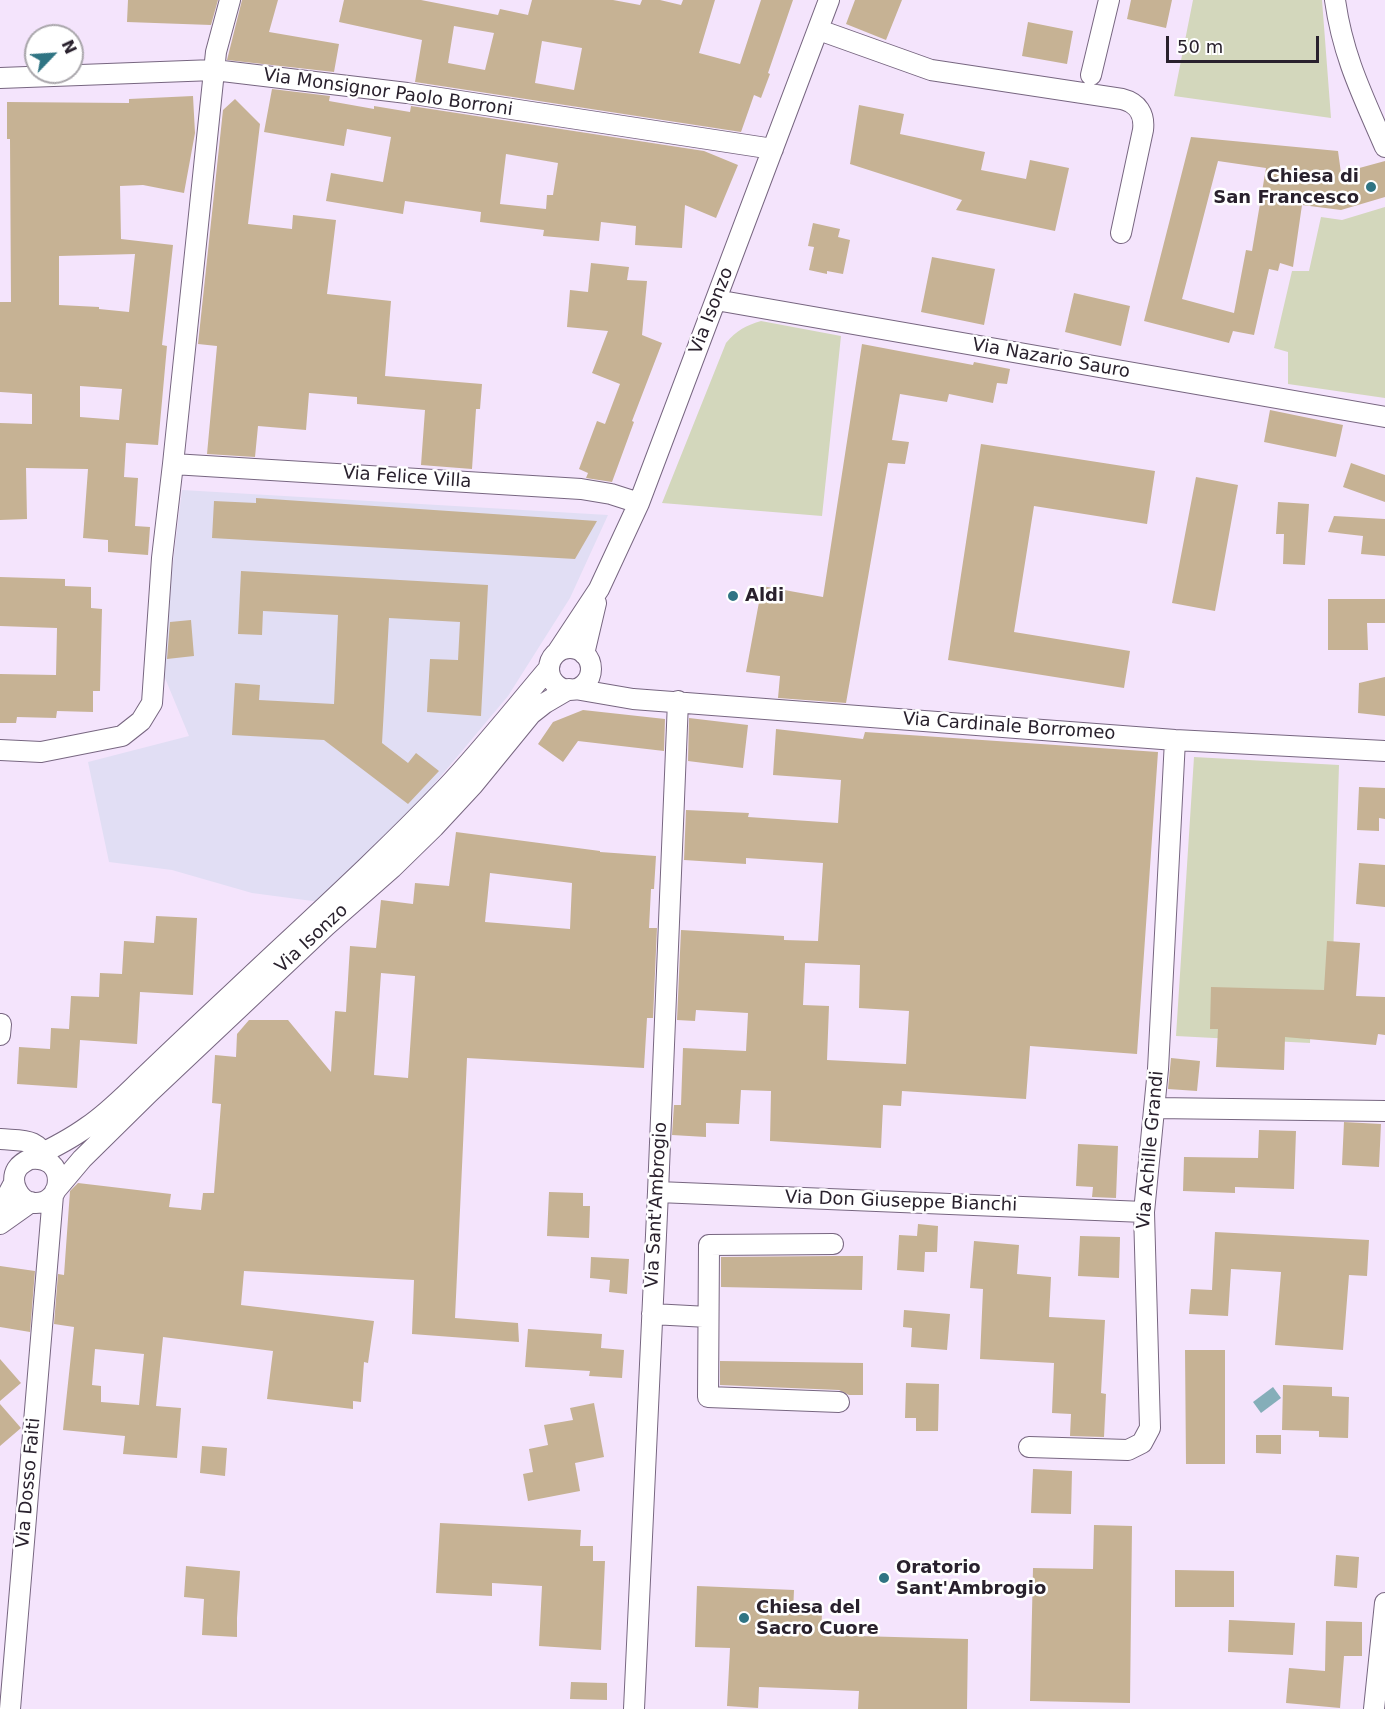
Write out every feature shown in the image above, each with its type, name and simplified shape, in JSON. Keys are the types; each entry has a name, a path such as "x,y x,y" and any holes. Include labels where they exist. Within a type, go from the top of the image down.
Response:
{"street":[{"path":"0,750 41,752 109,740 134,729 148,712 154,692 162,558 214,70 219,38 230,0"},
{"name":"Via Isonzo","path":"41,1158 105,1113 389,846 448,786 554,660 599,589 639,502 829,0"},
{"path":"1091,75 1109,0"},
{"path":"1335,0 1342,37 1353,74 1385,147"},
{"path":"819,30 931,70 1122,99 1135,105 1143,116 1143,130 1121,233"},
{"name":"Via Monsignor Paolo Borroni","path":"0,78 214,70 407,93 773,149"},
{"name":"Via Nazario Sauro","path":"716,300 1385,417"},
{"name":"Via Felice Villa","path":"173,464 581,489 639,502"},
{"name":"Via Isonzo","path":"587,659 599,589"},
{"path":"587,659 589,676 586,682 572,689 563,688 553,680 554,660 572,648 587,659 616,688 633,699"},
{"name":"Via Isonzo","path":"54,1193 82,1159 158,1085 434,827 473,785 531,714 545,703 572,689"},
{"name":"Via Cardinale Borromeo","path":"572,689 633,699 1175,740 1385,751"},
{"name":"Via Sant'Ambrogio","path":"634,1709 678,701"},
{"name":"Via Achille Grandi","path":"1029,1447 1128,1450 1142,1443 1149,1432 1144,1212 1158,1069 1175,740"},
{"path":"1155,1108 1385,1111"},
{"path":"0,1139 33,1142 41,1158 57,1172 58,1184 54,1193 47,1200 33,1203 0,1224"},
{"path":"0,1150 21,1197 33,1203"},
{"path":"0,1209 17,1169 23,1162 41,1158"},
{"name":"Via Don Giuseppe Bianchi","path":"658,1192 1144,1212"},
{"name":"Via Dosso Faiti","path":"10,1709 54,1193"},
{"name":"Via Dosso Faiti","path":"33,1203 48,1257"},
{"path":"833,1244 709,1245 708,1397 839,1402"},
{"path":"652,1314 708,1317"},
{"path":"1374,1709 1385,1603"}],"shaded area":[{"path":"1193,0 1322,0 1331,118 1174,96"},
{"path":"1385,207 1385,398 1288,384 1288,352 1274,348 1292,271 1309,271 1321,217 1342,220"},
{"path":"761,321 841,336 822,516 662,503 726,343 742,329"},
{"path":"182,490 608,515 570,598 508,696 415,807 320,902 252,893 172,870 109,862 88,762 189,736 160,666"},
{"path":"1194,757 1339,765 1332,991 1312,992 1310,1043 1176,1036"},
{"path":"1273,1387 1281,1398 1261,1413 1253,1402"}],"building":[{"path":"128,0 218,0 211,25 127,22"},
{"path":"242,0 278,0 269,32 339,44 334,72 227,60"},
{"path":"344,0 421,0 498,15 500,9 528,15 532,0 613,0 640,5 642,0 660,0 681,5 683,0 715,0 699,53 740,64 761,0 793,0 761,98 754,95 741,132 415,82 422,40 339,22","holes":["454,26 494,33 485,70 448,63","542,41 582,48 574,90 535,83"]},
{"path":"855,0 902,0 886,40 846,24"},
{"path":"1131,0 1172,0 1166,28 1127,19"},
{"path":"1028,22 1073,31 1067,64 1022,56"},
{"path":"272,89 330,96 329,101 374,109 374,106 410,112 411,106 704,151 738,165 716,218 685,205 682,248 635,245 636,226 601,222 599,241 543,236 544,230 480,222 481,212 405,201 403,214 326,201 331,173 383,182 391,137 347,129 344,146 264,132","holes":["506,154 558,163 553,195 547,195 546,209 500,204"]},
{"path":"193,96 195,133 184,193 143,185 120,186 121,239 173,245 162,345 167,346 158,445 126,443 124,477 138,478 135,526 150,527 148,555 108,552 108,540 83,538 88,469 26,468 27,519 0,520 0,423 32,424 32,394 0,392 0,302 11,302 10,139 7,139 7,102 129,103 129,99","holes":["135,254 129,312 99,309 99,307 59,305 59,256","80,386 122,389 119,420 80,417"]},
{"path":"235,99 260,124 248,224 292,229 293,215 336,220 327,294 391,301 385,376 482,384 480,409 476,409 472,469 421,465 425,410 357,404 357,397 309,393 306,430 258,426 255,457 207,454 217,346 198,344 223,110"},
{"path":"859,105 904,114 900,134 985,152 981,170 1026,179 1030,160 1069,168 1055,231 956,210 962,200 850,164"},
{"path":"1191,137 1338,151 1341,173 1385,161 1385,197 1341,210 1302,205 1293,267 1280,263 1278,271 1269,269 1254,335 1233,331 1229,343 1144,321","holes":["1218,161 1266,168 1252,251 1246,250 1234,313 1182,299"]},
{"path":"813,223 840,229 838,237 850,240 843,274 827,271 827,274 809,270 814,247 808,246"},
{"path":"932,257 995,269 984,325 921,312"},
{"path":"591,263 629,267 627,280 647,281 642,335 662,343 632,421 634,422 612,482 586,478 588,473 579,469 597,421 605,424 620,384 592,373 608,331 567,327 570,290 588,292"},
{"path":"1074,293 1130,306 1121,346 1065,332"},
{"path":"862,344 973,365 974,362 1010,369 1007,384 997,383 993,403 949,394 947,402 900,394 892,440 909,442 905,464 888,463 846,703 778,698 780,676 746,672 762,586 823,597"},
{"path":"1270,410 1343,425 1336,457 1264,442"},
{"path":"981,444 1155,471 1147,524 1034,506 1014,632 1130,651 1124,688 948,660"},
{"path":"1351,463 1385,475 1385,502 1343,487"},
{"path":"1196,477 1238,485 1215,611 1172,603"},
{"path":"256,498 597,521 575,559 212,538 214,501 256,503"},
{"path":"1278,502 1309,504 1305,565 1283,564 1284,534 1276,534"},
{"path":"1334,516 1385,519 1385,556 1361,554 1363,536 1328,532"},
{"path":"241,571 488,585 481,716 427,712 430,659 458,660 460,622 389,618 382,743 408,763 416,753 439,771 408,804 324,740 232,735 235,683 260,685 259,700 334,704 338,615 263,611 262,635 238,634"},
{"path":"0,577 65,579 65,586 91,587 91,608 102,609 100,691 93,691 93,712 57,711 56,718 17,717 16,723 0,723 0,674 56,675 57,628 0,626"},
{"path":"1328,599 1385,599 1385,623 1367,623 1368,650 1328,650"},
{"path":"191,620 194,656 167,659 170,622"},
{"path":"1385,677 1385,716 1358,713 1359,683"},
{"path":"583,710 665,719 664,751 578,741 563,762 538,744 553,722"},
{"path":"689,718 748,725 743,768 688,761"},
{"path":"776,729 863,739 865,732 1158,752 1137,1054 1030,1046 1026,1099 902,1091 901,1106 883,1105 881,1148 770,1141 771,1091 741,1090 739,1124 706,1123 706,1137 672,1135 674,1105 681,1105 683,1048 746,1051 748,1013 696,1010 695,1021 677,1020 681,930 784,936 784,940 818,941 823,863 746,858 746,864 684,860 686,810 749,813 748,817 838,823 841,780 773,775","holes":["805,963 860,965 859,1008 909,1011 906,1064 827,1060 829,1006 803,1005"]},
{"path":"1359,787 1385,788 1385,819 1379,818 1379,831 1357,830"},
{"path":"456,832 600,852 656,856 649,928 657,928 653,1018 647,1018 644,1068 467,1058 455,1318 518,1323 519,1342 412,1334 414,1280 244,1271 241,1305 374,1321 368,1363 364,1362 361,1402 353,1401 353,1409 267,1399 273,1351 163,1337 156,1406 181,1408 177,1458 123,1454 125,1436 63,1430 74,1327 54,1324 58,1274 64,1275 70,1191 78,1183 171,1194 169,1207 201,1210 203,1193 214,1193 221,1104 212,1103 215,1055 236,1057 237,1034 249,1020 288,1020 331,1072 335,1011 346,1012 350,946 376,948 381,900 413,904 415,883 449,886","holes":["490,873 572,883 570,929 485,922","381,973 415,976 408,1078 374,1075","95,1349 144,1354 139,1405 101,1402 101,1386 92,1385"]},
{"path":"1359,863 1385,865 1385,907 1356,904"},
{"path":"156,916 197,918 193,995 140,992 137,1044 80,1040 77,1088 17,1084 19,1047 50,1049 51,1028 69,1029 71,996 99,997 100,973 122,974 124,941 154,943"},
{"path":"1327,941 1360,943 1356,996 1385,997 1385,1035 1378,1034 1376,1045 1285,1037 1284,1070 1216,1067 1218,1029 1210,1029 1211,987 1324,990"},
{"path":"1171,1058 1200,1061 1197,1091 1168,1089"},
{"path":"1344,1122 1381,1124 1379,1167 1342,1165"},
{"path":"1259,1130 1296,1131 1294,1189 1235,1187 1235,1193 1183,1191 1184,1157 1258,1158"},
{"path":"1078,1144 1118,1146 1116,1198 1092,1197 1093,1187 1076,1186"},
{"path":"549,1192 583,1193 583,1206 590,1206 589,1238 547,1236"},
{"path":"918,1224 938,1226 937,1252 925,1252 924,1272 897,1270 899,1235 917,1236"},
{"path":"1215,1232 1369,1240 1367,1276 1349,1275 1343,1350 1275,1345 1281,1272 1231,1269 1228,1316 1189,1314 1191,1289 1212,1290"},
{"path":"1080,1236 1120,1237 1119,1278 1078,1276"},
{"path":"974,1241 1019,1245 1017,1274 1051,1277 1049,1317 1105,1320 1101,1393 1106,1394 1104,1437 1070,1436 1071,1414 1052,1413 1054,1363 980,1359 983,1289 970,1288"},
{"path":"863,1256 862,1290 721,1287 721,1257"},
{"path":"591,1257 629,1259 627,1294 609,1292 610,1280 590,1278"},
{"path":"0,1266 35,1271 30,1332 0,1327"},
{"path":"904,1310 950,1314 947,1350 911,1347 912,1328 903,1327"},
{"path":"528,1329 602,1334 601,1348 624,1350 622,1378 589,1376 590,1371 525,1367"},
{"path":"1185,1350 1225,1350 1225,1464 1186,1464"},
{"path":"0,1359 21,1383 0,1401"},
{"path":"720,1361 863,1363 863,1395 849,1395 839,1390 720,1385"},
{"path":"906,1383 939,1384 938,1431 916,1431 916,1418 905,1418"},
{"path":"1283,1385 1332,1387 1332,1396 1349,1397 1348,1438 1319,1437 1319,1431 1282,1430"},
{"path":"594,1403 604,1457 575,1463 580,1491 528,1501 523,1474 533,1472 529,1449 548,1445 544,1425 573,1420 570,1408"},
{"path":"0,1404 21,1428 0,1446"},
{"path":"1256,1435 1281,1435 1281,1454 1256,1453"},
{"path":"202,1446 227,1448 225,1476 200,1473"},
{"path":"1033,1469 1072,1471 1071,1514 1031,1513"},
{"path":"440,1523 581,1530 580,1546 593,1546 593,1561 605,1561 601,1650 539,1646 542,1586 492,1583 492,1596 436,1593"},
{"path":"1094,1525 1132,1526 1130,1703 1030,1701 1033,1568 1093,1569"},
{"path":"1336,1555 1359,1557 1357,1588 1334,1586"},
{"path":"186,1566 240,1571 237,1637 202,1635 204,1599 184,1597"},
{"path":"1175,1570 1234,1571 1234,1607 1175,1607"},
{"path":"697,1586 794,1590 793,1612 822,1613 821,1635 968,1639 967,1709 858,1709 859,1691 759,1687 758,1708 727,1706 730,1648 695,1647"},
{"path":"1229,1620 1295,1623 1293,1655 1228,1652"},
{"path":"1326,1621 1362,1622 1362,1656 1344,1656 1340,1708 1286,1703 1289,1668 1325,1671"},
{"path":"571,1682 607,1683 607,1700 570,1699"}],"place":[{"name":"Chiesa di San Francesco","path":"1371,187"},
{"name":"Aldi","path":"733,596"},
{"name":"Oratorio Sant'Ambrogio","path":"884,1578"},
{"name":"Chiesa del Sacro Cuore","path":"744,1618"}]}
